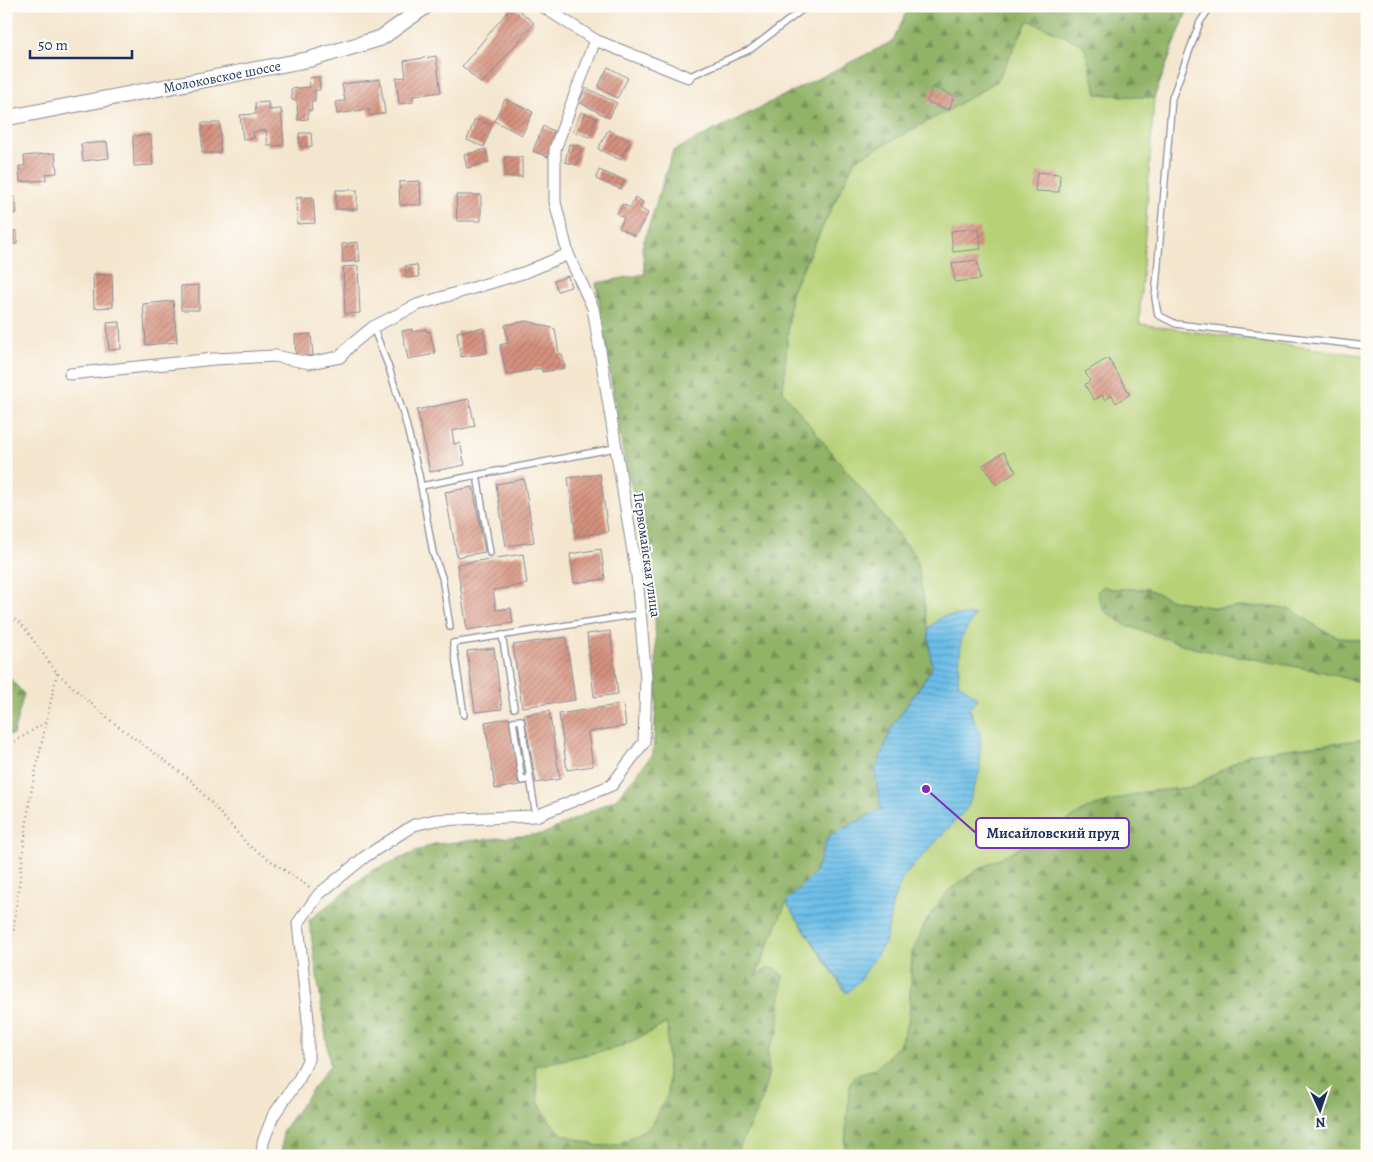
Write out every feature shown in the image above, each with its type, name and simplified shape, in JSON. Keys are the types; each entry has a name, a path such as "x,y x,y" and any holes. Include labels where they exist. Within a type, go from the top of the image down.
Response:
{"main road":[{"name":"Молоковское шоссе","path":"6,118 311,59 381,38 426,6"}],"street":[{"path":"542,6 595,40 688,77"},
{"name":"Первомайская улица","path":"262,1156 263,1142 273,1116 299,1079 308,1060 308,1020 298,923 319,894 366,856 414,825 435,820 536,816 612,785 644,742 646,679 637,576 593,308 568,254 555,202 555,149 595,40"},
{"path":"70,374 214,359 275,356 309,362 340,357 351,345 374,327 417,305 526,272 568,254"}],"lane":[{"path":"688,77 751,49 807,6"},
{"path":"1211,6 1200,22 1172,98 1155,298 1158,315 1176,324 1367,346"},
{"path":"374,327 404,416 420,475 433,554 442,577 450,627"},
{"path":"421,486 615,448"},
{"path":"477,475 490,553"},
{"path":"464,715 453,643 640,614"},
{"path":"502,635 514,708"},
{"path":"530,779 522,781 513,721 521,720 536,816"}],"path":[{"path":"6,615 22,623 57,673 110,720 192,781 248,845 319,894"},
{"path":"6,990 30,796 57,673"},
{"path":"6,747 46,722"}],"green space":[{"path":"909,6 1189,6 1154,98 1097,94 1084,45 1028,20 997,81 949,110 855,160 791,292 783,392 916,557 928,628 932,668 892,727 875,772 881,809 828,837 815,873 786,903 755,977 768,968 777,969 783,976 778,1033 768,1049 768,1075 761,1102 735,1156 281,1156 283,1130 330,1065 309,920 371,871 434,844 543,834 616,799 653,754 657,690 654,581 621,443 596,283 645,274 642,247 673,151 893,41","holes":["667,1023 668,1094 650,1127 617,1145 598,1146 562,1134 548,1119 538,1102 535,1066 620,1047"]},
{"path":"1028,20 1084,45 1097,94 1154,98 1139,324 1367,356 1367,641 1339,637 1322,630 1292,610 1273,606 1216,608 1172,600 1148,589 1112,589 1125,625 1194,648 1320,671 1367,684 1367,739 1249,754 1193,787 1143,792 1086,809 1055,829 912,953 909,1020 899,1046 876,1069 854,1076 850,1084 844,1156 735,1156 761,1102 768,1075 768,1049 778,1033 755,979 786,902 846,993 885,943 893,901 903,877 968,807 980,732 958,683 961,638 974,615 943,616 928,628 916,557 783,392 791,293 855,160 949,110 997,81"},
{"path":"1103,586 1112,589 1148,589 1172,600 1216,608 1273,606 1293,610 1322,630 1339,637 1367,641 1367,684 1320,671 1194,648 1125,625 1102,609 1097,592"},
{"path":"6,674 24,694 13,735 6,735"},
{"path":"1367,739 1367,1156 844,1156 850,1084 854,1076 876,1068 899,1046 909,1020 912,953 927,919 948,891 977,870 1055,829 1086,809 1143,792 1193,787 1249,754"},
{"path":"668,1023 668,1094 650,1127 617,1145 598,1146 562,1134 548,1119 538,1102 535,1066 620,1047"}],"water":[{"path":"975,615 961,638 958,683 978,698 969,709 980,732 980,770 968,807 903,877 893,901 885,943 860,980 847,993 786,902 815,873 828,837 881,809 875,772 892,727 932,669 928,628 943,616"}],"building":[{"path":"512,6 534,23 482,84 462,66"},
{"path":"436,56 441,92 413,96 413,102 399,104 396,78 406,77 404,61"},
{"path":"608,67 628,78 617,98 598,87"},
{"path":"319,77 320,90 315,90 315,101 311,101 312,110 308,111 308,119 298,120 297,100 292,100 291,89 310,87 309,78"},
{"path":"380,79 385,113 370,116 369,109 337,114 335,102 345,101 342,84"},
{"path":"932,87 954,96 949,110 927,102"},
{"path":"586,88 617,103 609,118 579,102"},
{"path":"505,99 533,112 522,135 494,121"},
{"path":"268,102 269,110 281,109 284,145 268,146 266,130 253,132 254,138 243,139 240,115 256,114 255,103"},
{"path":"581,112 597,118 589,137 573,131"},
{"path":"475,119 492,125 484,147 467,140"},
{"path":"202,123 220,123 220,153 202,153"},
{"path":"543,126 558,133 548,157 533,151"},
{"path":"608,130 630,141 621,160 598,149"},
{"path":"6,132 8,132 11,151 6,151"},
{"path":"299,133 311,133 312,146 300,147"},
{"path":"151,135 153,165 134,166 133,136"},
{"path":"107,142 109,158 83,161 81,144"},
{"path":"569,144 581,146 577,165 565,162"},
{"path":"486,149 489,162 467,168 464,155"},
{"path":"55,153 57,173 46,174 46,180 20,182 19,166 25,166 24,156"},
{"path":"505,157 522,157 522,177 505,177"},
{"path":"599,170 625,181 621,189 596,179"},
{"path":"1037,172 1060,174 1059,192 1035,191"},
{"path":"420,181 421,205 400,205 399,182"},
{"path":"336,190 357,190 357,209 336,209"},
{"path":"456,195 481,195 481,221 457,221"},
{"path":"15,197 17,213 6,214 6,198"},
{"path":"313,197 315,223 297,224 296,198"},
{"path":"635,197 643,202 640,208 648,213 635,236 619,228 624,218 617,214 623,204 630,208"},
{"path":"979,228 981,249 953,252 951,231"},
{"path":"6,231 17,231 17,244 6,245"},
{"path":"358,242 360,261 343,262 342,244"},
{"path":"977,260 980,279 955,282 952,263"},
{"path":"417,265 419,277 406,278 405,266"},
{"path":"358,266 360,313 345,314 343,267"},
{"path":"112,274 113,307 94,308 93,275"},
{"path":"568,276 571,287 558,291 554,281"},
{"path":"199,285 199,310 181,310 181,286"},
{"path":"173,301 177,342 146,345 143,304"},
{"path":"527,321 555,329 559,354 562,354 565,368 542,372 541,368 506,375 500,345 508,343 505,325"},
{"path":"120,322 121,349 109,350 107,323"},
{"path":"483,328 487,353 461,357 457,332"},
{"path":"412,329 412,332 426,329 427,332 430,331 435,354 408,359 402,331"},
{"path":"311,334 313,355 296,357 295,335"},
{"path":"1108,358 1130,394 1116,403 1112,395 1105,400 1102,395 1094,400 1085,385 1090,380 1085,372"},
{"path":"469,399 475,426 452,431 454,444 460,443 465,465 430,472 417,410"},
{"path":"1004,452 1016,472 996,485 983,465"},
{"path":"600,474 608,532 576,536 568,478"},
{"path":"524,479 534,542 506,546 496,484"},
{"path":"473,487 485,552 457,557 445,492"},
{"path":"601,549 605,579 574,583 570,554"},
{"path":"523,554 527,584 493,590 496,610 511,608 513,623 467,630 457,564"},
{"path":"610,631 618,694 594,697 587,634"},
{"path":"566,637 575,700 522,707 513,645"},
{"path":"494,648 502,709 475,712 467,651"},
{"path":"623,704 626,726 588,732 593,766 567,770 559,714"},
{"path":"549,711 560,779 536,783 524,715"},
{"path":"509,718 520,785 495,789 485,722"}],"place":[{"name":"Мисайловский пруд","path":"926,789"}]}
